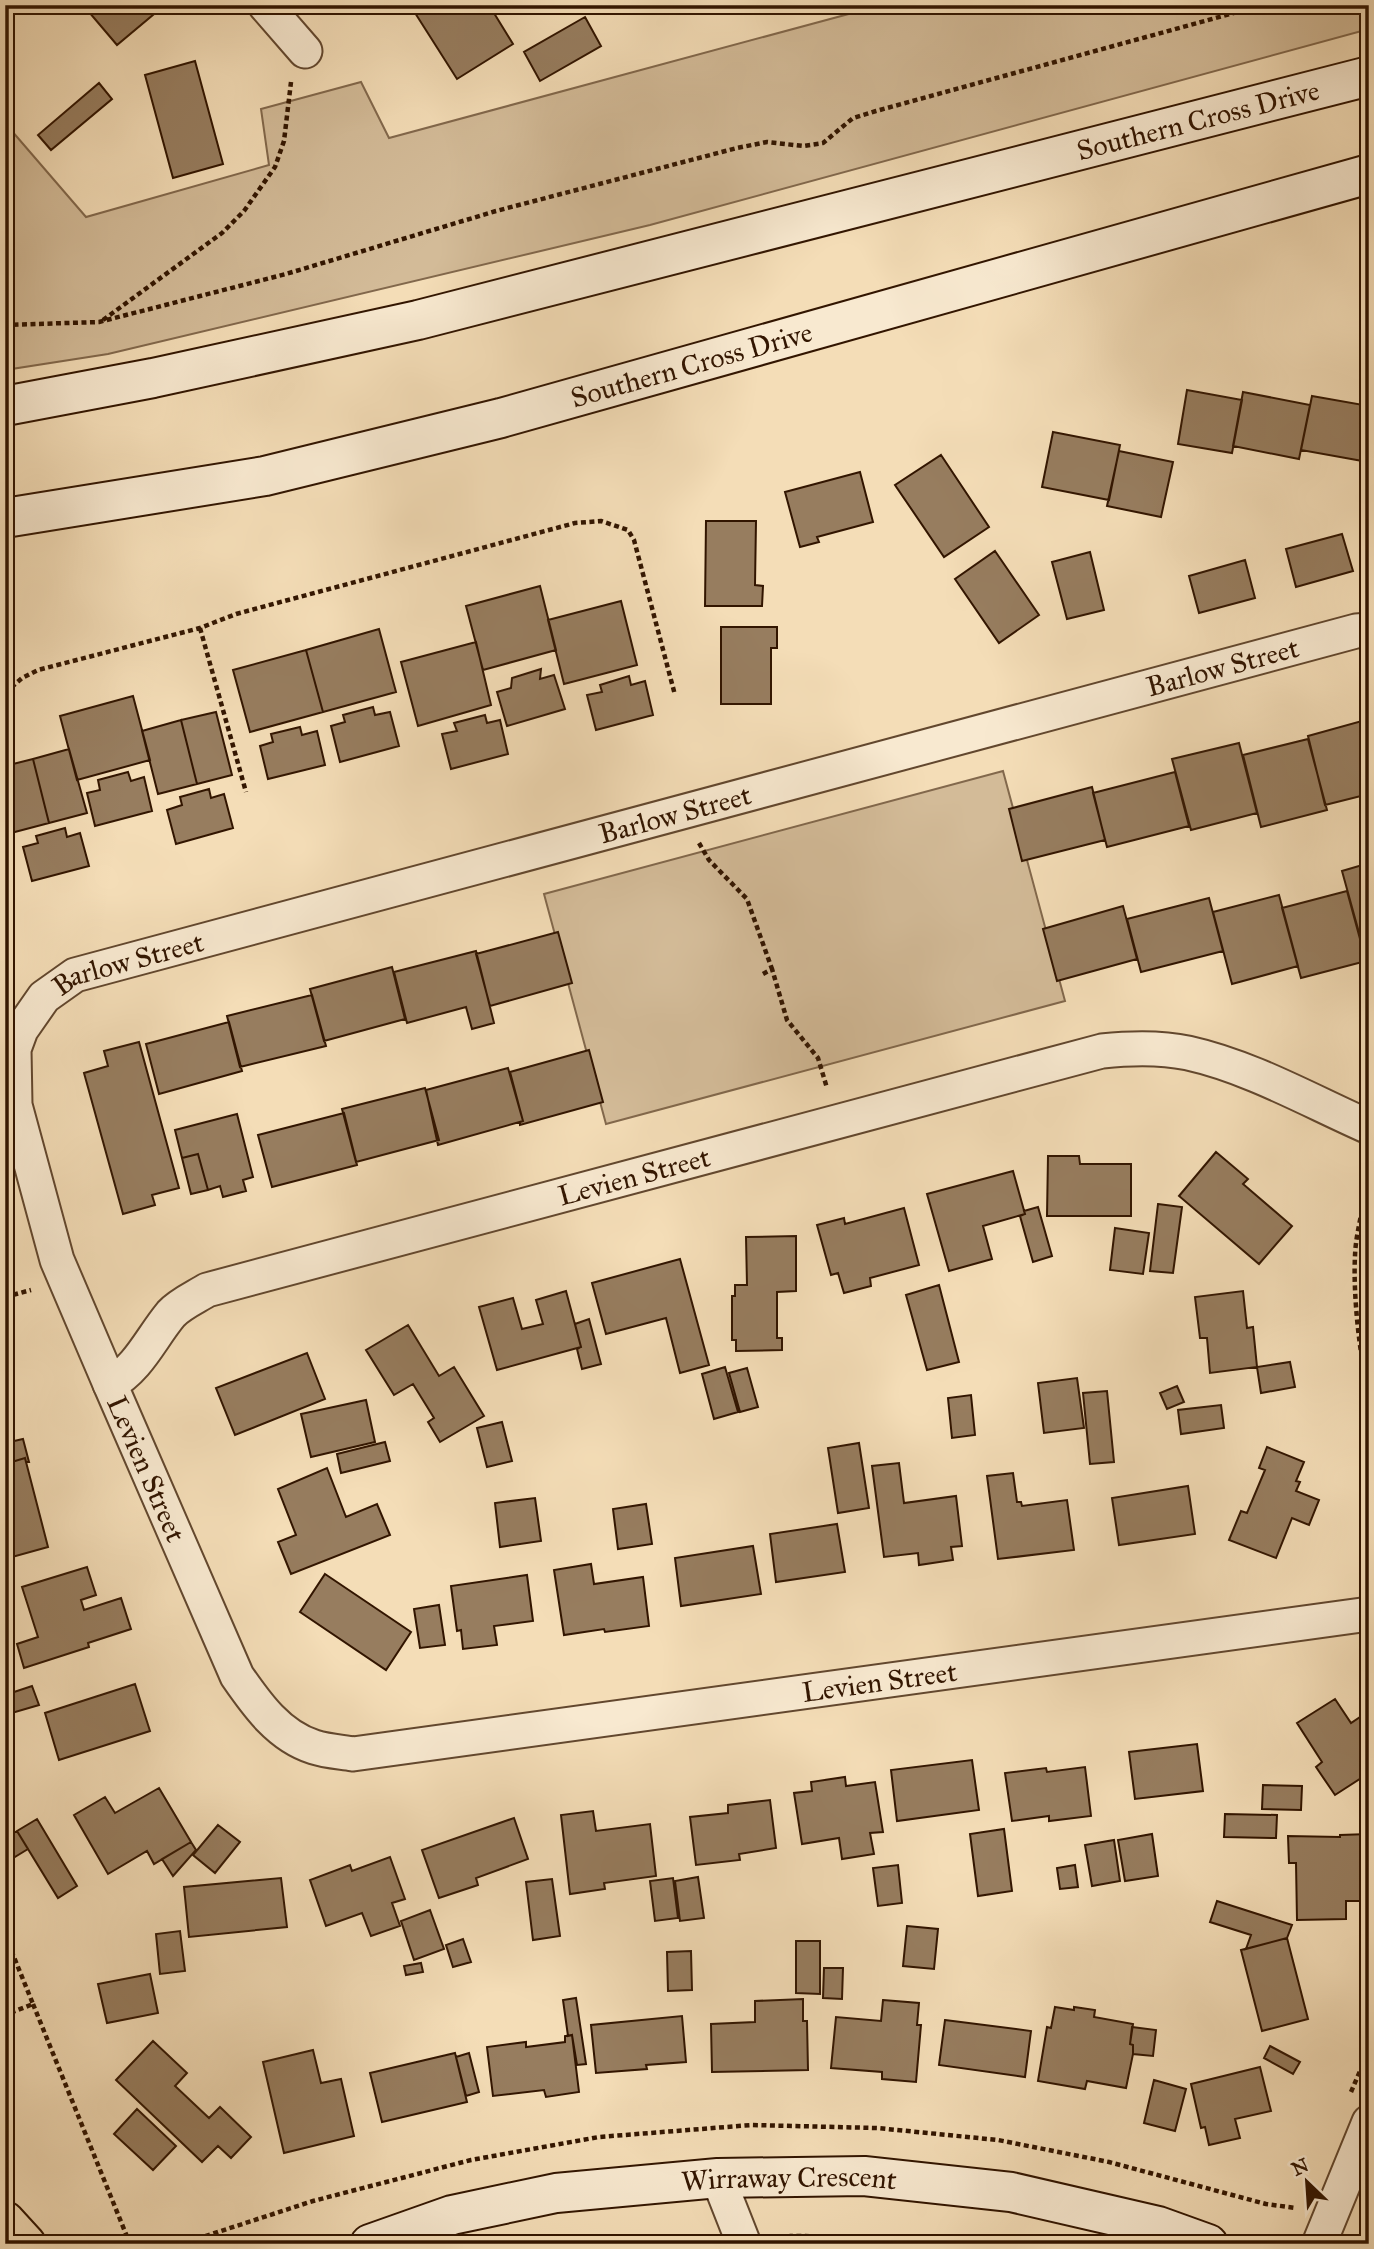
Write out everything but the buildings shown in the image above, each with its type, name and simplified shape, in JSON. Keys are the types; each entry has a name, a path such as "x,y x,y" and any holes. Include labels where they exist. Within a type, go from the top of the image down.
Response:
{"main road":[{"name":"Southern Cross Drive","path":"5,406 153,378 418,320 1369,76"},
{"name":"Southern Cross Drive","path":"5,518 265,476 501,418 1369,174"},
{"name":"Wirraway Crescent","path":"370,2244 452,2216 556,2193 718,2178 864,2176 1011,2192 1158,2226 1208,2244"},
{"path":"5,2222 14,2244"},
{"path":"5,2222 26,2244"}],"street":[{"path":"265,5 305,51"},
{"name":"Barlow Street","path":"110,1384 57,1260 15,1105 10,1048 44,997 75,975 688,809 1356,631 1369,630"},
{"name":"Levien Street","path":"1366,1141 1245,1071 1187,1053 1130,1048 1102,1051 207,1290 173,1311 136,1363 110,1384 237,1676 263,1713 297,1739 315,1748 353,1754 1369,1614"},
{"path":"1319,2244 1369,2122"},
{"path":"718,2178 744,2244"}],"path":[{"path":"5,325 99,323 286,274 496,211 737,148 767,142 803,146 823,143 853,118 1263,5"},
{"path":"99,323 222,233 244,211 275,167 284,141 291,82 305,51"},
{"path":"5,693 22,678 38,670 200,628 236,614 575,523 601,522 628,530 634,540 675,695"},
{"path":"200,628 246,792"},
{"path":"688,809 693,832 709,860 747,899 787,1020 818,1058 836,1122"},
{"path":"762,974 772,969"},
{"path":"1366,1141 1368,1176 1355,1255 1357,1304 1369,1391"},
{"path":"5,1935 130,2244"},
{"path":"5,2015 33,2004"},
{"path":"783,2244 790,2235 914,2237 958,2244"},
{"path":"609,2244 659,2240 706,2241"}],"shaded area":[{"path":"882,5 1369,5 1369,29 650,225 108,354 5,370 5,123 86,217 269,165 261,109 361,82 389,138"},
{"path":"1003,771 1065,1001 606,1124 544,894"}]}
